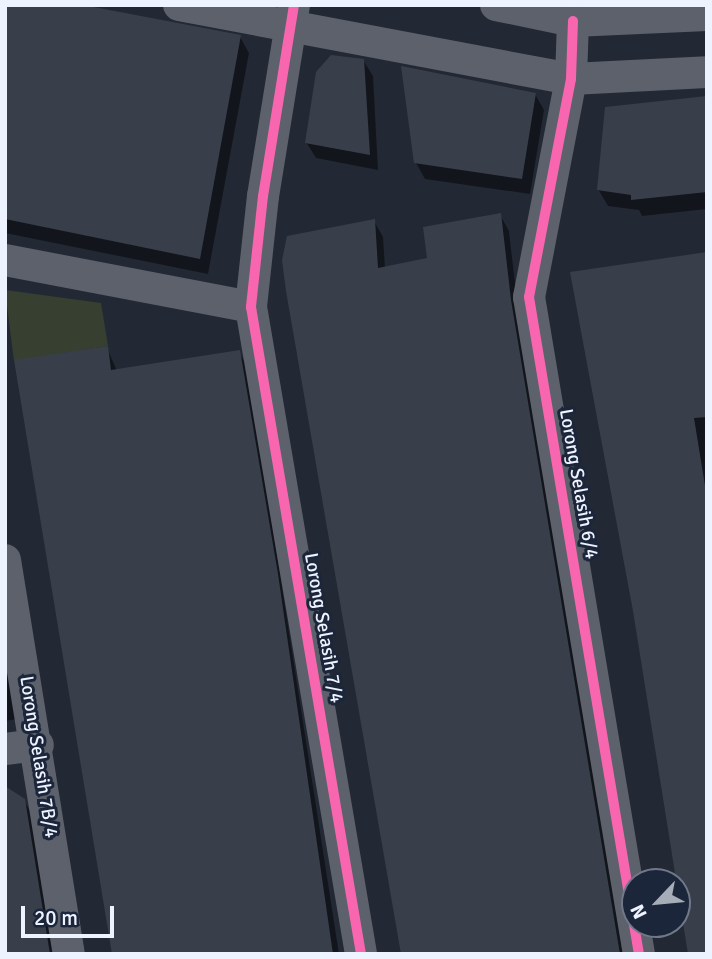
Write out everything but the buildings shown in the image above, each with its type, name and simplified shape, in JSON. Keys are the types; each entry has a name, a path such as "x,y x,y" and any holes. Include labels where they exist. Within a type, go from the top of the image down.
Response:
{"street":[{"path":"178,5 293,17 570,79 707,72"},
{"path":"496,5 573,21 707,15"},
{"name":"Lorong Selasih 7/4","path":"293,17 263,196 251,307 361,954"},
{"name":"Lorong Selasih 6/4","path":"573,21 570,79 529,297 639,954"},
{"path":"5,260 251,307"},
{"name":"Lorong Selasih 7B/4","path":"5,560 38,745 69,954"},
{"path":"5,749 38,745"}],"green space":[{"path":"5,290 101,303 108,346 14,361"}],"cycle path":[{"path":"294,5 263,196 251,307 361,954"},
{"path":"573,21 571,79 529,297 639,954"}]}
